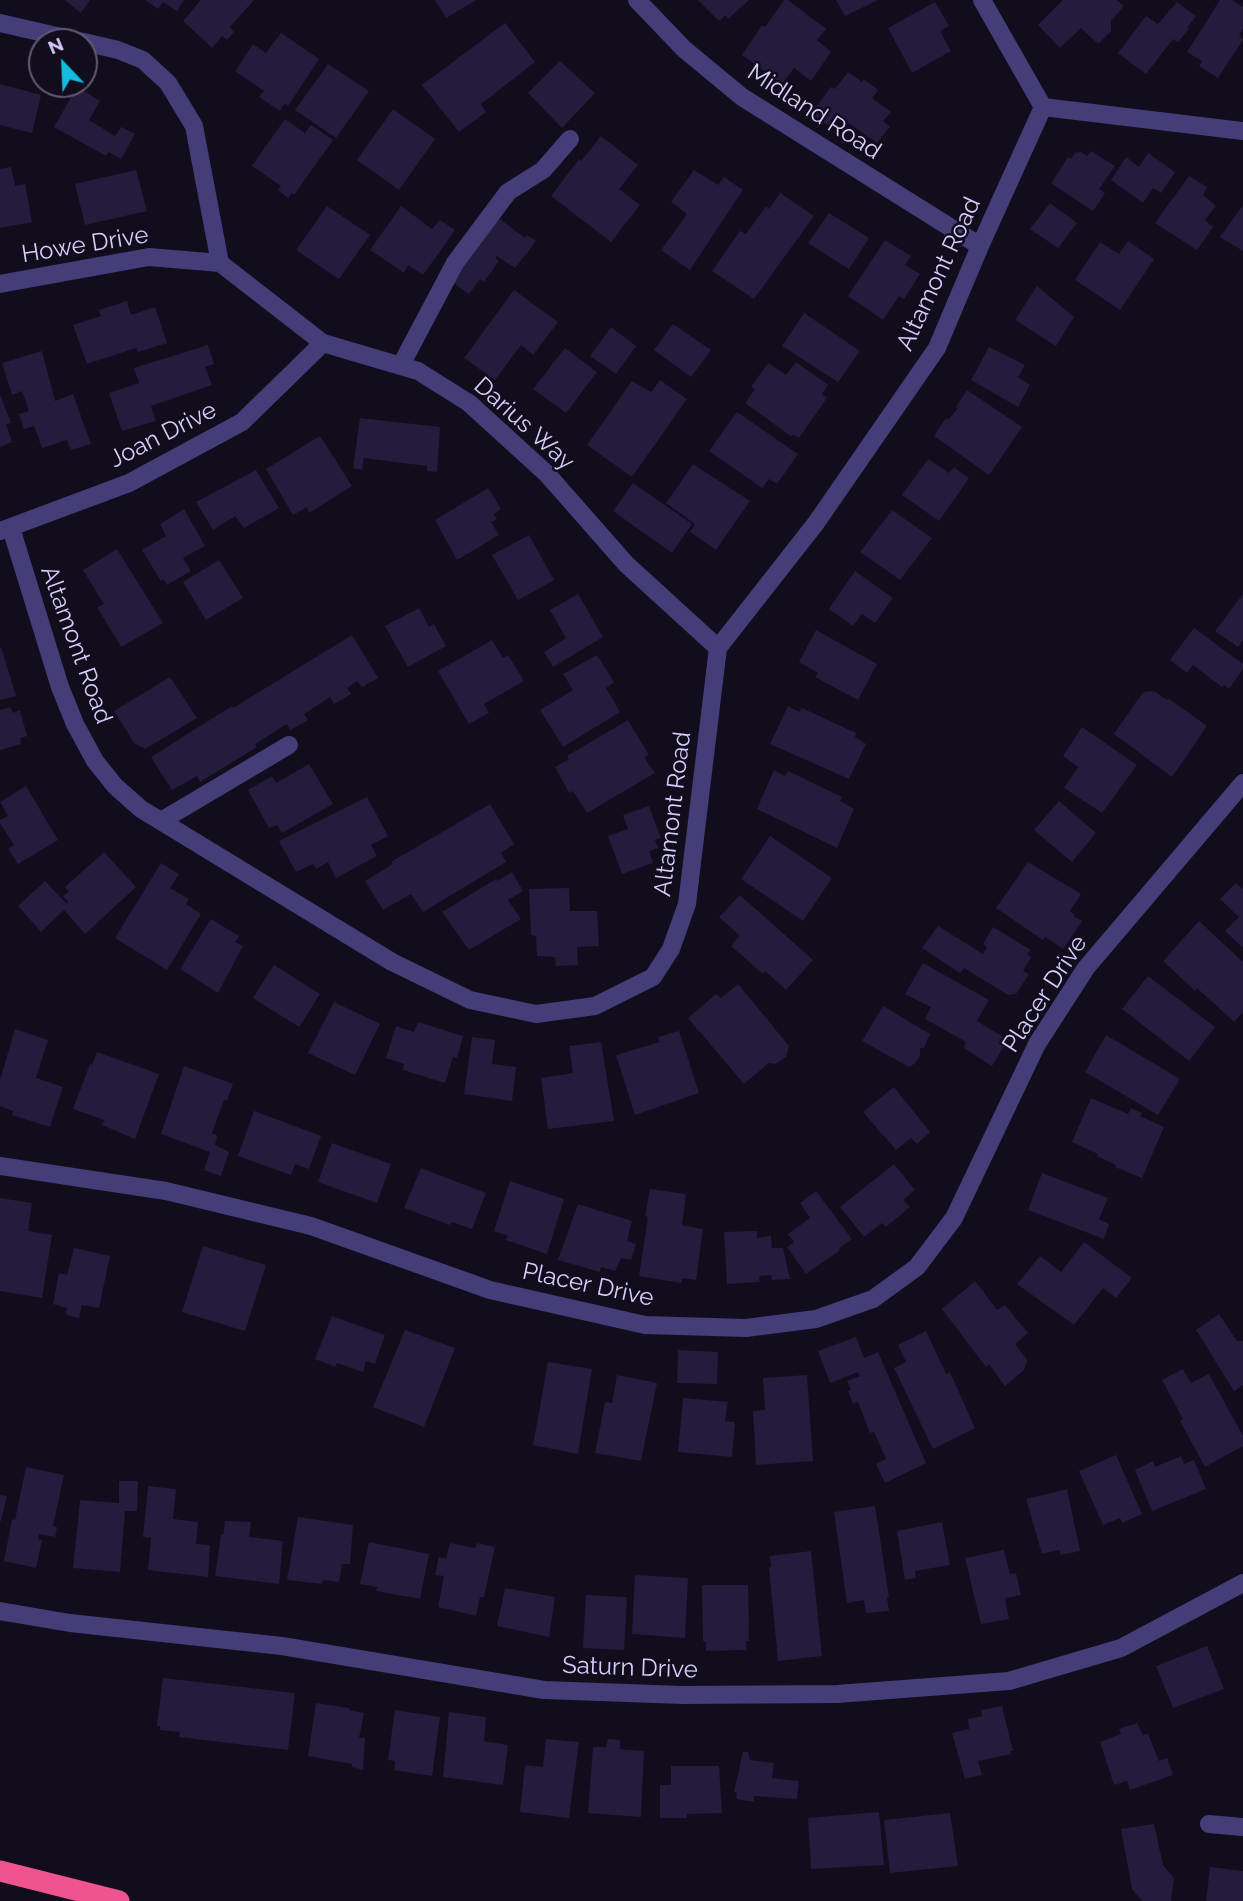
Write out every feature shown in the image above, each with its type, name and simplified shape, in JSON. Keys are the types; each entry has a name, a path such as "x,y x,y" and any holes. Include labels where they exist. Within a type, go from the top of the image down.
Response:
{"highway":[{"path":"0,1871 119,1901"}],"street":[{"name":"Midland Road","path":"637,0 684,49 743,97 980,246"},
{"path":"982,0 1043,107 1243,131"},
{"path":"0,23 28,29"},
{"path":"98,45 143,60 168,83 194,126 220,263"},
{"name":"Altamont Road","path":"5,530 75,724 95,761 114,786 141,809 392,962 470,1000 536,1014 595,1006 653,977 671,949 687,904 719,648 816,523 937,348 1043,107"},
{"path":"401,365 454,263 508,192 543,170 570,139"},
{"name":"Howe Drive","path":"0,284 149,257 220,263"},
{"name":"Darius Way","path":"220,263 323,343 418,371 469,403 547,474 626,564 719,648"},
{"name":"Joan Drive","path":"5,530 129,483 242,422 323,343"},
{"path":"160,821 289,745"},
{"name":"Placer Drive","path":"0,1166 166,1191 311,1226 490,1290 645,1325 746,1328 816,1320 873,1299 917,1267 954,1218 1037,1044 1086,968 1243,783"},
{"name":"Saturn Drive","path":"0,1611 70,1623 282,1646 544,1690 682,1695 837,1694 1009,1681 1121,1648 1243,1583"},
{"path":"1209,1824 1243,1827"}],"building":[{"path":"65,0 90,0 81,13"},
{"path":"145,0 184,0 177,11 163,2 158,9"},
{"path":"201,0 254,0 230,27 234,32 227,40 222,36 212,48 183,21"},
{"path":"435,0 476,0 446,18"},
{"path":"698,0 749,0 728,19 726,15 719,21"},
{"path":"784,0 788,0 826,29 817,40 831,52 811,81 794,68 782,84 742,55 762,25 765,27"},
{"path":"836,0 878,0 845,16"},
{"path":"1063,0 1117,0 1124,6 1111,21 1111,31 1098,44 1081,28 1060,48 1038,25"},
{"path":"1220,0 1232,0 1243,7 1243,28 1239,35 1243,40 1218,78 1199,66 1202,61 1187,52"},
{"path":"935,2 949,26 940,31 951,51 912,73 888,28"},
{"path":"1177,2 1196,16 1178,42 1173,39 1146,74 1118,53 1146,16 1158,24"},
{"path":"505,23 535,62 481,104 486,112 459,132 422,85"},
{"path":"281,33 319,59 288,106 285,103 280,111 259,97 264,91 235,71 253,44 266,53"},
{"path":"560,61 595,93 562,128 528,93"},
{"path":"328,64 369,91 336,138 295,110"},
{"path":"848,72 862,82 864,79 878,90 872,98 891,112 883,121 890,127 877,143 840,117 832,128 811,114 831,87 835,89"},
{"path":"0,84 28,92 28,98 40,98 32,133 0,125"},
{"path":"71,98 95,98 100,101 89,120 115,136 121,127 135,134 121,159 108,152 106,156 54,127"},
{"path":"393,109 435,139 399,190 357,160"},
{"path":"285,119 305,133 311,125 333,140 294,195 292,193 288,198 278,190 281,186 252,166"},
{"path":"601,136 638,165 619,189 640,205 611,242 551,196 579,159 581,161"},
{"path":"1080,151 1087,156 1091,151 1115,166 1099,189 1105,193 1093,211 1051,183 1068,157 1071,159"},
{"path":"1148,153 1175,172 1161,193 1153,188 1143,203 1111,180 1126,157 1139,167"},
{"path":"11,167 15,186 25,184 32,222 0,228 0,169"},
{"path":"136,170 147,211 85,225 75,184"},
{"path":"694,170 718,185 724,177 743,190 690,270 661,250 687,214 671,202"},
{"path":"1189,176 1207,187 1203,195 1216,206 1205,220 1213,227 1197,250 1155,223"},
{"path":"780,193 814,216 754,299 712,271 740,231 746,234 766,206 769,209"},
{"path":"1050,203 1077,223 1058,248 1030,229"},
{"path":"1243,205 1243,251 1220,237"},
{"path":"327,206 370,235 339,279 296,250"},
{"path":"401,206 432,229 440,220 455,230 423,275 408,265 404,273 370,250"},
{"path":"829,213 869,238 849,269 808,243"},
{"path":"497,217 525,238 527,235 536,241 515,268 497,256 495,258 499,261 484,282 480,279 469,294 451,281"},
{"path":"885,240 911,256 905,265 920,274 904,299 899,296 883,320 848,296"},
{"path":"1128,241 1154,259 1120,310 1075,280 1100,242 1119,254"},
{"path":"1037,286 1074,317 1056,346 1015,320"},
{"path":"514,290 558,322 533,355 521,345 495,380 464,358"},
{"path":"127,301 131,315 155,307 167,343 138,352 136,348 87,364 73,325 101,316 99,310"},
{"path":"804,313 860,351 838,382 782,346"},
{"path":"673,324 711,350 691,377 654,350"},
{"path":"611,327 636,346 616,374 590,356"},
{"path":"208,345 214,364 205,367 212,385 151,406 156,421 122,431 109,393 139,383 134,368"},
{"path":"989,347 1025,365 1018,377 1030,385 1018,407 971,380"},
{"path":"565,348 597,372 566,413 533,389"},
{"path":"42,351 55,401 73,394 91,444 71,450 67,440 42,448 34,426 24,429 19,414 29,411 22,391 12,395 2,363"},
{"path":"796,362 828,385 822,394 827,398 799,438 793,434 792,437 745,403 755,389 751,387 768,363 786,375"},
{"path":"660,380 687,399 632,477 587,445 632,381 651,392"},
{"path":"967,390 1022,427 989,475 934,436 946,418 949,419 958,408 956,407"},
{"path":"0,395 11,423 6,424 12,442 0,447"},
{"path":"737,412 798,454 777,484 769,479 762,488 709,451"},
{"path":"360,418 440,427 437,472 427,471 427,466 364,458 362,470 353,468"},
{"path":"320,436 352,486 309,513 307,507 293,515 266,469"},
{"path":"928,459 949,473 954,467 969,478 939,521 902,495"},
{"path":"693,464 750,501 716,550 690,532 695,524 666,503"},
{"path":"256,470 279,508 244,528 235,516 213,530 196,502"},
{"path":"633,483 692,524 672,553 613,511"},
{"path":"488,488 501,509 494,514 497,519 491,522 499,535 457,560 435,520"},
{"path":"184,509 205,546 183,558 191,571 167,585 163,579 161,581 142,550 166,536 160,524"},
{"path":"892,510 932,538 900,580 860,552"},
{"path":"529,535 554,580 518,600 492,555"},
{"path":"117,549 163,623 121,647 97,607 104,604 83,570"},
{"path":"219,560 243,598 206,620 183,582"},
{"path":"855,571 893,598 875,623 862,614 853,626 829,609"},
{"path":"578,594 603,637 553,667 544,652 566,638 550,610"},
{"path":"1243,594 1243,640 1238,647 1215,631"},
{"path":"419,608 429,627 434,624 446,646 408,667 385,626"},
{"path":"1194,628 1243,664 1243,669 1229,689 1224,685 1222,687 1193,665 1187,673 1170,660"},
{"path":"816,630 877,664 858,700 815,677 818,673 799,662"},
{"path":"352,635 378,678 362,687 357,681 347,688 351,694 334,704 330,697 304,714 308,720 290,730 287,724 255,744 257,747 200,782 197,776 172,790 151,757"},
{"path":"492,640 503,658 508,655 524,681 484,704 489,713 469,724 438,671"},
{"path":"0,648 16,696 0,700"},
{"path":"597,655 614,682 606,688 620,712 563,747 540,710 573,690 563,674"},
{"path":"170,677 197,718 145,749 134,743 114,711"},
{"path":"1154,691 1207,726 1172,777 1114,734 1143,692"},
{"path":"788,706 799,712 802,708 856,733 855,737 866,744 849,779 770,744"},
{"path":"10,707 13,713 20,710 27,736 20,738 21,744 0,750 0,710"},
{"path":"628,720 649,755 644,757 655,773 587,813 573,791 569,793 555,767 569,759 567,756"},
{"path":"1082,727 1137,765 1102,813 1064,788 1078,767 1063,756"},
{"path":"309,764 333,804 282,833 277,825 269,828 248,790 272,776 276,783"},
{"path":"774,770 785,776 788,771 842,797 840,801 854,809 837,848 757,809"},
{"path":"26,786 58,840 18,864 8,849 14,845 0,823 0,820 8,816 0,802"},
{"path":"367,797 388,836 371,845 377,856 336,878 328,862 316,869 313,864 296,872 279,841"},
{"path":"1059,801 1096,833 1072,862 1034,830"},
{"path":"490,804 514,844 501,853 506,862 423,912 411,894 383,910 365,881 393,864 391,862"},
{"path":"649,806 661,838 655,840 658,848 649,851 653,863 622,874 608,836 628,829 623,815"},
{"path":"770,836 832,878 803,921 741,879"},
{"path":"104,852 136,887 85,934 64,910 41,932 18,906 45,881 67,904 63,896 69,892 65,887"},
{"path":"1028,862 1081,894 1070,911 1082,921 1063,949 1045,937 1043,940 996,908"},
{"path":"161,863 179,874 170,888 189,899 186,904 201,914 167,970 115,938"},
{"path":"512,872 523,891 508,900 521,919 469,950 442,912"},
{"path":"1236,883 1243,889 1243,948 1225,931 1239,917 1220,899"},
{"path":"569,888 570,911 597,911 599,946 577,947 578,965 556,966 555,957 537,956 536,936 531,935 529,889"},
{"path":"740,895 813,960 786,990 731,946 740,936 719,917"},
{"path":"211,919 239,936 235,942 243,946 218,993 180,969"},
{"path":"1199,921 1243,962 1243,1012 1234,1022 1163,961"},
{"path":"938,926 983,954 987,947 983,944 993,927 1031,950 1027,954 1031,957 1023,971 1029,974 1016,994 1008,995 964,968 960,973 922,948"},
{"path":"923,963 989,1000 977,1021 1008,1040 992,1066 964,1048 966,1042 925,1019 931,1007 905,994"},
{"path":"274,965 320,994 299,1027 253,998"},
{"path":"1148,976 1215,1027 1189,1061 1122,1009"},
{"path":"738,984 789,1046 786,1057 775,1064 769,1063 744,1084 688,1018 716,994 721,998"},
{"path":"334,1002 380,1024 355,1075 308,1053"},
{"path":"883,1006 930,1034 924,1048 920,1048 920,1056 909,1067 862,1041"},
{"path":"418,1022 463,1036 457,1058 453,1057 445,1083 403,1070 404,1064 386,1058 396,1026 414,1032"},
{"path":"15,1029 48,1040 36,1078 63,1087 50,1127 12,1115 13,1111 0,1106 0,1080"},
{"path":"679,1031 699,1093 635,1115 616,1055 660,1042 658,1037"},
{"path":"1106,1035 1180,1079 1158,1115 1085,1072"},
{"path":"472,1037 495,1040 492,1064 516,1067 512,1101 464,1094"},
{"path":"601,1042 614,1121 548,1129 541,1078 573,1073 569,1046"},
{"path":"97,1052 159,1074 135,1139 102,1125 104,1120 73,1109"},
{"path":"184,1066 233,1084 212,1133 217,1136 215,1145 229,1152 221,1176 204,1170 210,1152 161,1134"},
{"path":"894,1087 930,1132 917,1144 911,1138 896,1150 863,1112"},
{"path":"1091,1098 1128,1114 1131,1108 1142,1113 1140,1116 1164,1127 1142,1178 1115,1167 1116,1165 1097,1156 1098,1154 1072,1142"},
{"path":"254,1111 321,1136 309,1169 295,1164 291,1175 238,1156"},
{"path":"332,1143 391,1164 377,1203 318,1182"},
{"path":"894,1164 915,1190 903,1200 910,1207 886,1227 882,1223 864,1237 840,1207"},
{"path":"421,1168 486,1193 472,1229 452,1222 450,1225 404,1208"},
{"path":"1042,1173 1108,1198 1099,1219 1109,1224 1104,1239 1028,1210"},
{"path":"510,1181 564,1199 547,1254 506,1240 508,1236 494,1231"},
{"path":"650,1189 686,1194 682,1225 703,1229 696,1280 682,1278 681,1283 639,1276"},
{"path":"816,1191 852,1239 806,1274 787,1247 794,1242 788,1234 810,1218 800,1203"},
{"path":"0,1198 32,1203 28,1231 52,1235 42,1298 0,1291"},
{"path":"578,1204 632,1221 627,1241 636,1244 631,1260 621,1258 615,1271 601,1267 600,1272 558,1260"},
{"path":"757,1231 757,1238 771,1236 772,1248 783,1248 790,1279 772,1280 771,1275 759,1276 760,1282 727,1284 724,1232"},
{"path":"1084,1242 1132,1278 1116,1298 1103,1288 1074,1325 1017,1284 1040,1256 1061,1272"},
{"path":"203,1246 266,1265 245,1331 182,1312"},
{"path":"74,1248 110,1256 99,1308 82,1305 79,1318 66,1315 67,1308 53,1304 59,1273 67,1275"},
{"path":"975,1281 997,1310 1005,1305 1028,1333 1015,1344 1027,1360 1024,1370 1005,1386 989,1364 986,1367 942,1309"},
{"path":"1219,1314 1237,1341 1243,1341 1243,1385 1234,1391 1196,1330"},
{"path":"332,1316 385,1335 375,1364 366,1361 363,1372 337,1363 335,1367 315,1359"},
{"path":"405,1330 455,1348 424,1427 373,1407"},
{"path":"926,1331 946,1374 950,1372 975,1428 933,1449 894,1368 906,1362 898,1345"},
{"path":"856,1337 864,1358 878,1352 926,1463 885,1483 876,1464 886,1459 874,1432 870,1433 858,1402 853,1404 848,1391 851,1390 847,1381 860,1376 858,1372 830,1383 818,1351"},
{"path":"678,1350 718,1352 717,1384 677,1383"},
{"path":"548,1362 592,1369 578,1454 533,1445"},
{"path":"1183,1369 1191,1383 1209,1374 1243,1436 1243,1446 1205,1467 1162,1380"},
{"path":"617,1375 657,1383 641,1461 595,1453 605,1402 612,1403"},
{"path":"807,1375 813,1461 756,1465 753,1411 765,1410 763,1378"},
{"path":"683,1398 728,1402 725,1421 735,1422 732,1457 678,1452"},
{"path":"1116,1455 1142,1514 1122,1523 1120,1518 1103,1525 1079,1471"},
{"path":"1181,1456 1184,1464 1194,1460 1206,1489 1152,1511 1135,1470 1153,1461 1155,1467"},
{"path":"26,1467 64,1475 53,1526 57,1527 55,1537 39,1534 38,1539 42,1540 36,1568 4,1561"},
{"path":"119,1481 138,1481 137,1511 125,1511 120,1572 73,1568 80,1500 119,1503"},
{"path":"148,1486 176,1489 173,1519 198,1522 196,1544 210,1545 208,1577 148,1570 151,1538 143,1537"},
{"path":"1067,1489 1080,1551 1061,1555 1059,1550 1042,1554 1026,1499"},
{"path":"0,1495 7,1496 1,1521 0,1521"},
{"path":"875,1506 889,1611 866,1613 864,1600 847,1603 834,1512"},
{"path":"298,1517 353,1525 350,1564 342,1564 339,1582 323,1580 322,1584 287,1580"},
{"path":"225,1521 251,1522 249,1537 283,1541 279,1584 215,1576"},
{"path":"942,1522 950,1565 915,1571 916,1578 905,1580 897,1531"},
{"path":"369,1542 429,1554 420,1599 376,1591 377,1587 360,1584"},
{"path":"450,1543 475,1548 477,1543 495,1547 484,1597 480,1597 476,1616 438,1607 444,1576 435,1575 439,1557 446,1559"},
{"path":"1004,1550 1010,1574 1016,1573 1021,1595 1005,1598 1009,1619 981,1624 965,1558"},
{"path":"811,1551 822,1656 778,1661 770,1556"},
{"path":"635,1575 688,1578 685,1638 632,1634"},
{"path":"702,1585 748,1585 749,1641 746,1641 746,1650 706,1651 706,1642 703,1641"},
{"path":"505,1588 555,1597 549,1637 497,1626"},
{"path":"586,1595 627,1597 624,1650 583,1648"},
{"path":"1207,1646 1224,1689 1173,1708 1156,1666"},
{"path":"163,1678 295,1693 288,1750 179,1737 180,1732 160,1730 160,1726 157,1726"},
{"path":"316,1703 364,1713 359,1738 365,1738 363,1770 352,1767 352,1764 308,1756"},
{"path":"1002,1706 1013,1751 1010,1751 1011,1754 978,1761 982,1775 965,1779 952,1733 969,1729 968,1719 982,1716 981,1710"},
{"path":"395,1710 440,1717 432,1776 394,1770 395,1761 388,1760"},
{"path":"449,1712 486,1717 484,1741 508,1745 503,1785 443,1777"},
{"path":"1137,1723 1143,1735 1148,1734 1159,1761 1167,1758 1173,1775 1130,1790 1127,1781 1114,1785 1100,1742 1121,1734 1119,1729"},
{"path":"546,1739 579,1742 569,1818 520,1812 525,1765 543,1767"},
{"path":"608,1739 620,1740 620,1749 644,1751 641,1817 588,1813 593,1747 606,1747"},
{"path":"743,1752 748,1752 750,1760 774,1763 772,1778 799,1781 797,1799 754,1796 754,1802 736,1799 737,1793 734,1792"},
{"path":"671,1766 719,1766 722,1813 687,1814 687,1818 660,1818 660,1785 671,1785"},
{"path":"879,1812 884,1865 811,1869 808,1818"},
{"path":"950,1813 958,1866 890,1873 884,1820"},
{"path":"1154,1824 1163,1865 1174,1878 1171,1901 1142,1901 1132,1889 1121,1829"},
{"path":"1210,1867 1243,1871 1243,1901 1206,1901"}]}
